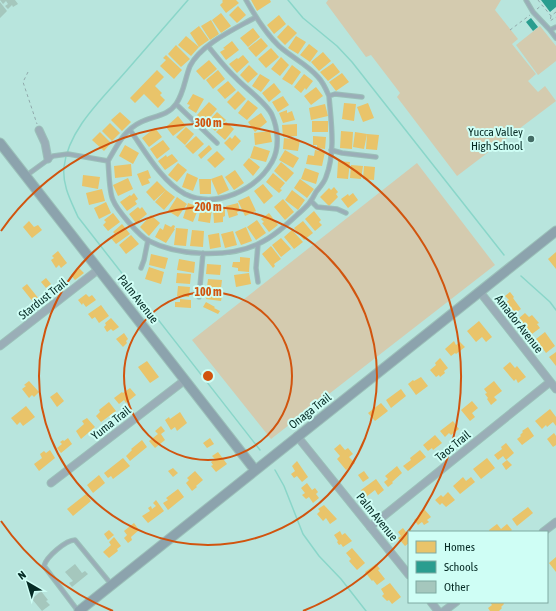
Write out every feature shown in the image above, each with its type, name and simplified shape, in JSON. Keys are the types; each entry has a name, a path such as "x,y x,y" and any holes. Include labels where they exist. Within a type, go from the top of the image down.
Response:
{"street":[{"path":"39,130 45,143 48,159"},
{"name":"Palm Avenue","path":"0,143 255,470"},
{"name":"Onaga Trail","path":"78,611 556,231"},
{"name":"Stardust Trail","path":"0,346 99,269"},
{"name":"Amador Avenue","path":"480,292 556,389"},
{"name":"Yuma Trail","path":"51,483 185,380"},
{"name":"Taos Trail","path":"370,527 550,382"},
{"name":"Palm Avenue","path":"297,436 408,574"},
{"path":"544,531 556,522"},
{"path":"432,603 438,611"},
{"path":"444,611 455,603"}],"lane":[{"path":"246,0 271,38 318,77 329,96 332,140 326,177 312,202 271,237 258,244 232,252 203,253 172,250 148,240 127,220 113,200 108,161 116,145 130,130 140,122 161,116 168,112 176,104 190,67 197,56 208,46 256,17"},
{"path":"526,0 533,12 556,38"},
{"path":"550,30 556,27"},
{"path":"130,130 167,180 185,194 196,198 222,198 237,194 253,184 263,174 272,161 278,137 272,114 266,106 236,79 208,46"},
{"path":"329,96 335,94 362,97"},
{"path":"176,104 216,143"},
{"path":"331,150 342,153 376,157"},
{"path":"26,176 53,156 68,154 108,161"},
{"path":"312,202 317,207 337,209 346,213"},
{"path":"141,268 148,240"},
{"path":"258,244 256,268 258,282"},
{"path":"199,297 203,253"},
{"path":"78,611 44,566 48,558 70,540 75,540 112,584"}],"path":[{"path":"538,0 551,16 550,20 556,17"},
{"path":"510,30 542,5"},
{"path":"551,16 556,12"},
{"path":"28,72 23,82 39,130"}],"shaded area":[{"path":"328,0 501,0 495,10 518,39 512,44 536,74 528,81 538,92 545,86 556,101 457,176 397,97 400,93 371,55 366,57 326,3"},
{"path":"540,26 556,46 556,61 538,75 516,45"},
{"path":"417,163 495,265 271,439 192,340"}],"building: Homes":[{"path":"223,0 236,0 239,3 226,13 220,5"},
{"path":"251,0 270,0 271,2 257,11"},
{"path":"238,6 246,15 237,23 229,15"},
{"path":"221,13 231,26 221,33 212,20"},
{"path":"279,15 286,24 274,34 267,25"},
{"path":"211,20 219,34 210,40 201,26"},
{"path":"288,25 297,33 285,45 277,37"},
{"path":"199,26 209,40 199,47 190,33"},
{"path":"253,28 260,37 248,47 240,38"},
{"path":"186,36 199,47 191,56 178,45"},
{"path":"296,36 306,42 298,54 288,48"},
{"path":"261,38 268,46 256,57 248,48"},
{"path":"232,41 239,50 226,60 220,52"},
{"path":"309,44 318,51 310,62 300,55"},
{"path":"176,45 190,59 181,67 168,54"},
{"path":"271,48 279,57 266,68 258,59"},
{"path":"323,52 331,61 319,71 311,62"},
{"path":"166,55 182,70 174,79 160,66 166,60 163,58"},
{"path":"243,55 249,62 237,73 229,64"},
{"path":"281,57 289,65 280,76 271,69"},
{"path":"209,60 217,69 204,80 196,71"},
{"path":"333,63 340,72 328,81 320,72"},
{"path":"249,65 258,74 248,83 240,75"},
{"path":"292,65 301,72 292,85 282,79"},
{"path":"157,70 164,77 155,86 162,93 160,95 165,100 158,108 144,94 135,103 130,98"},
{"path":"218,70 225,79 213,89 206,80"},
{"path":"342,73 349,82 336,91 329,82"},
{"path":"260,74 270,80 261,92 252,86"},
{"path":"304,74 313,81 306,90 305,88 301,93 294,87"},
{"path":"228,81 236,90 225,99 217,90"},
{"path":"274,83 281,92 269,102 262,93"},
{"path":"316,87 323,96 311,105 304,96"},
{"path":"238,91 246,99 235,110 227,102"},
{"path":"193,94 204,99 196,113 188,108 190,105 187,104"},
{"path":"283,96 289,105 278,112 272,102"},
{"path":"248,100 258,108 247,120 238,113"},
{"path":"209,102 217,109 206,122 197,115"},
{"path":"344,103 356,104 354,121 342,119"},
{"path":"368,103 374,118 363,122 357,107"},
{"path":"325,104 328,116 311,120 309,108"},
{"path":"287,110 287,113 292,111 295,120 283,123 279,113"},
{"path":"120,112 131,122 122,131 111,120"},
{"path":"217,112 226,120 215,131 207,123"},
{"path":"261,113 267,122 255,132 248,122"},
{"path":"178,116 186,126 173,136 166,127"},
{"path":"312,121 328,121 328,132 312,132"},
{"path":"226,122 234,129 225,140 216,132"},
{"path":"110,123 120,133 112,141 102,131"},
{"path":"297,124 297,136 283,137 282,125"},
{"path":"186,127 194,134 185,145 176,137"},
{"path":"155,128 162,137 149,147 142,138"},
{"path":"270,131 272,142 255,145 254,133"},
{"path":"341,131 353,132 352,149 340,148"},
{"path":"100,132 111,143 104,151 92,140"},
{"path":"355,132 367,134 364,149 353,147"},
{"path":"367,134 379,135 377,150 366,149"},
{"path":"235,135 241,141 232,151 224,143 230,137 232,139"},
{"path":"196,136 204,144 193,154 185,146"},
{"path":"313,136 326,137 325,149 317,148 317,145 313,145"},
{"path":"284,138 300,140 298,151 283,149"},
{"path":"163,140 170,149 157,159 150,149"},
{"path":"125,145 139,153 133,164 119,156"},
{"path":"209,145 212,149 201,159 198,155"},
{"path":"254,146 270,151 266,162 250,158"},
{"path":"285,150 299,158 293,168 279,160"},
{"path":"315,150 325,152 322,166 306,164 308,155 314,156"},
{"path":"217,151 225,159 215,168 207,160"},
{"path":"172,154 178,161 165,170 158,161 166,155 167,157"},
{"path":"249,158 260,167 253,176 243,165"},
{"path":"338,161 350,162 348,179 337,178"},
{"path":"281,162 294,173 286,182 274,171"},
{"path":"178,163 187,170 177,182 168,175"},
{"path":"131,164 132,176 115,178 114,166"},
{"path":"351,165 363,166 361,179 350,178"},
{"path":"364,166 375,167 374,180 363,179"},
{"path":"305,168 319,173 316,184 301,179"},
{"path":"148,170 151,178 148,179 150,183 142,186 137,174"},
{"path":"235,170 244,183 234,190 225,177"},
{"path":"187,173 198,178 193,191 182,187"},
{"path":"273,173 285,183 280,189 282,190 279,193 266,182"},
{"path":"83,175 100,177 98,189 82,186"},
{"path":"222,175 229,190 218,195 211,179"},
{"path":"128,178 133,189 118,196 113,185"},
{"path":"199,179 211,179 211,194 200,194"},
{"path":"300,179 314,189 307,198 294,188"},
{"path":"157,181 166,190 154,201 146,192"},
{"path":"263,184 273,196 264,204 254,191"},
{"path":"334,187 338,192 336,194 338,197 329,206 320,197 329,188 331,190"},
{"path":"102,189 105,201 89,205 86,193"},
{"path":"166,190 175,197 164,210 155,202"},
{"path":"292,190 305,200 298,210 285,200"},
{"path":"134,193 138,199 135,201 137,204 127,211 120,202"},
{"path":"353,193 358,200 348,208 341,199 348,194 349,196"},
{"path":"249,196 256,211 245,216 238,201"},
{"path":"177,197 187,204 178,217 168,211"},
{"path":"283,199 294,212 285,220 274,207"},
{"path":"106,202 111,213 99,219 94,208"},
{"path":"188,203 199,207 193,222 183,218"},
{"path":"238,203 240,211 237,212 238,215 229,218 226,206"},
{"path":"201,206 212,208 210,223 198,221"},
{"path":"138,207 140,209 142,207 147,214 136,223 129,214"},
{"path":"225,207 223,222 214,223 213,208"},
{"path":"314,211 321,220 319,222 322,225 315,231 305,219"},
{"path":"113,213 120,222 108,231 103,225 106,222 104,220"},
{"path":"269,213 278,225 269,232 262,223 264,222 261,219"},
{"path":"151,215 160,223 149,236 140,227"},
{"path":"257,220 266,233 256,240 247,227"},
{"path":"29,221 34,227 38,225 42,230 32,238 23,227"},
{"path":"303,221 313,233 304,240 294,228"},
{"path":"122,224 130,234 116,244 110,237 115,234 113,232"},
{"path":"165,224 171,227 173,225 175,226 175,229 166,243 155,237 160,228 163,230"},
{"path":"246,227 252,241 241,245 235,232"},
{"path":"176,228 188,229 186,246 174,245"},
{"path":"192,230 204,231 203,247 190,246"},
{"path":"292,230 303,242 294,249 284,237"},
{"path":"233,231 237,245 225,248 221,234"},
{"path":"219,233 221,247 210,249 208,235"},
{"path":"131,235 139,244 126,254 119,245"},
{"path":"281,238 291,249 281,257 272,245"},
{"path":"271,246 281,259 274,264 275,266 273,268 262,254"},
{"path":"58,251 67,263 61,268 59,265 56,268 51,260 54,258 52,256"},
{"path":"556,252 556,269 548,259"},
{"path":"151,254 168,258 165,269 149,265"},
{"path":"240,257 250,258 249,272 238,271 238,268 232,267 233,262 240,262"},
{"path":"179,259 195,262 194,273 177,270"},
{"path":"207,264 221,265 220,275 206,274"},
{"path":"149,267 164,272 161,284 145,279"},
{"path":"79,268 84,273 75,280 71,275"},
{"path":"177,273 191,274 190,284 176,283"},
{"path":"249,273 251,284 236,287 234,275"},
{"path":"46,278 51,284 46,288 41,282"},
{"path":"208,279 222,280 221,288 207,287"},
{"path":"27,284 43,304 38,308 22,288"},
{"path":"178,286 190,287 189,297 177,296"},
{"path":"207,291 218,292 218,295 222,296 221,301 206,299"},
{"path":"510,292 521,309 515,313 506,302 509,300 505,296"},
{"path":"86,294 89,297 92,295 96,300 86,307 78,300"},
{"path":"180,299 191,300 191,308 175,307 175,302 180,302"},
{"path":"206,302 220,311 218,314 203,307"},
{"path":"101,305 109,316 99,323 95,317 92,319 88,314"},
{"path":"525,313 529,317 532,315 539,323 537,324 540,328 532,334 519,318"},
{"path":"111,318 119,327 113,331 111,329 107,332 104,327 106,325 105,323"},
{"path":"479,321 492,337 486,342 482,337 476,342 467,331"},
{"path":"545,332 555,346 546,353 536,339"},
{"path":"124,333 128,339 126,341 127,343 123,347 116,339"},
{"path":"454,341 456,345 460,342 465,347 451,356 445,349"},
{"path":"556,352 556,366 549,357"},
{"path":"440,358 448,368 440,377 439,375 436,377 430,370 436,365 435,363"},
{"path":"147,361 159,377 150,383 138,367"},
{"path":"510,362 515,368 517,366 526,377 518,383 516,379 514,381 503,368"},
{"path":"421,377 428,386 416,395 408,384"},
{"path":"29,381 39,392 34,397 32,395 29,398 22,389"},
{"path":"494,381 502,391 494,397 497,400 491,405 487,399 488,398 485,394 487,393 484,389"},
{"path":"130,388 136,395 126,403 124,400 119,404 114,398"},
{"path":"401,389 406,396 391,408 386,400"},
{"path":"57,392 64,401 57,407 50,397"},
{"path":"472,401 478,408 472,413 475,417 470,421 461,410"},
{"path":"109,402 116,411 101,422 96,416 100,412 99,410"},
{"path":"381,403 388,411 375,421 368,413"},
{"path":"26,406 35,417 23,426 20,422 17,425 11,418"},
{"path":"550,409 556,417 556,426 553,422 547,427 546,425 542,429 535,421"},
{"path":"180,412 187,423 177,431 175,427 171,430 165,420 169,417 170,419"},
{"path":"87,418 95,427 81,439 76,431 84,424 82,421"},
{"path":"453,421 459,429 451,435 449,433 445,437 440,431"},
{"path":"161,426 165,431 161,434 165,440 155,448 149,441 158,434 155,431"},
{"path":"528,427 534,436 522,445 517,439 521,436 522,431"},
{"path":"554,433 556,436 556,445 553,447 547,439"},
{"path":"435,435 442,443 433,450 432,448 428,451 423,445"},
{"path":"68,438 72,444 61,453 57,448 62,444 60,442"},
{"path":"210,438 214,444 207,448 203,443"},
{"path":"142,440 147,447 130,461 126,456 132,450 131,449"},
{"path":"506,443 514,453 506,460 503,456 498,460 494,455 502,449 501,447"},
{"path":"340,444 345,450 348,448 353,454 349,457 355,463 346,470 337,459 340,456 334,449"},
{"path":"50,450 55,458 39,471 34,464 42,458 40,454 44,451 46,453"},
{"path":"420,450 426,457 408,471 403,466"},
{"path":"218,452 227,464 216,472 211,466 213,465 211,462 215,459 212,456"},
{"path":"123,458 130,466 113,479 111,476 108,478 104,473"},
{"path":"487,458 495,468 481,479 473,469"},
{"path":"507,460 512,465 506,470 502,464"},
{"path":"297,461 308,477 302,482 297,476 294,478 291,474 295,471 292,466"},
{"path":"397,466 402,473 388,487 384,482 388,479 385,476"},
{"path":"173,468 178,473 173,477 168,471"},
{"path":"195,471 203,480 192,491 186,483 189,480 187,478"},
{"path":"364,471 369,478 363,482 358,475"},
{"path":"99,475 105,483 93,493 87,485"},
{"path":"463,477 466,481 471,477 475,482 460,494 453,486"},
{"path":"376,479 384,490 378,495 375,490 366,497 361,490"},
{"path":"307,483 312,490 315,488 318,492 316,494 319,498 313,503 309,497 306,499 302,495 305,493 301,488"},
{"path":"178,489 184,497 168,510 163,503 168,500 166,498"},
{"path":"448,492 455,500 446,507 442,503 440,505 435,500 441,495 443,497"},
{"path":"86,494 91,501 73,516 67,509"},
{"path":"156,500 164,511 148,523 142,516 150,511 148,508 151,506 152,509 156,506 153,503"},
{"path":"324,505 337,519 330,524 326,518 323,521 317,514 320,511 318,509"},
{"path":"528,507 533,513 517,526 512,519"},
{"path":"424,509 431,517 427,520 429,522 424,525 422,522 418,525 414,520"},
{"path":"134,523 139,530 131,537 132,540 128,543 124,538 127,535 124,531"},
{"path":"497,524 501,529 507,524 512,530 490,531"},
{"path":"403,528 406,532 410,529 411,531 408,531 408,544 405,546 398,538 401,536 398,532"},
{"path":"109,530 114,535 108,540 104,534"},
{"path":"340,531 342,535 345,533 352,541 343,547 341,544 339,545 334,535"},
{"path":"114,537 121,546 117,549 118,551 109,558 103,552 111,545 109,542"},
{"path":"352,548 365,563 357,570 349,561 351,559 346,553"},
{"path":"556,557 556,572 549,563"},
{"path":"376,564 380,569 378,570 385,579 377,585 365,572"},
{"path":"390,583 401,597 392,604 389,600 387,601 382,596 384,594 381,589"},
{"path":"491,603 504,604 499,611 490,611 488,608 492,605"}],"building: Schools":[{"path":"541,0 556,0 556,7 550,12"},
{"path":"531,18 538,27 533,31 526,22"}],"building: Other":[{"path":"0,0 15,0 18,4 13,7 12,5 8,9 5,6 8,4 6,1 3,4"},
{"path":"0,2 7,11 0,18"},
{"path":"75,564 82,573 85,571 88,574 72,587 69,583 73,581 65,572"},
{"path":"41,591 48,600 46,601 50,605 42,611 32,599"}],"waterway":[{"path":"188,0 88,114 72,140 67,153 64,167 64,180 78,217 260,450"},
{"path":"288,0 303,18 337,46 352,62 504,255"},
{"path":"521,276 550,302 556,310"},
{"path":"275,470 284,486 303,534 319,556 341,579 366,611"}],"place":[{"name":"Yucca Valley High School","path":"531,139"}]}
